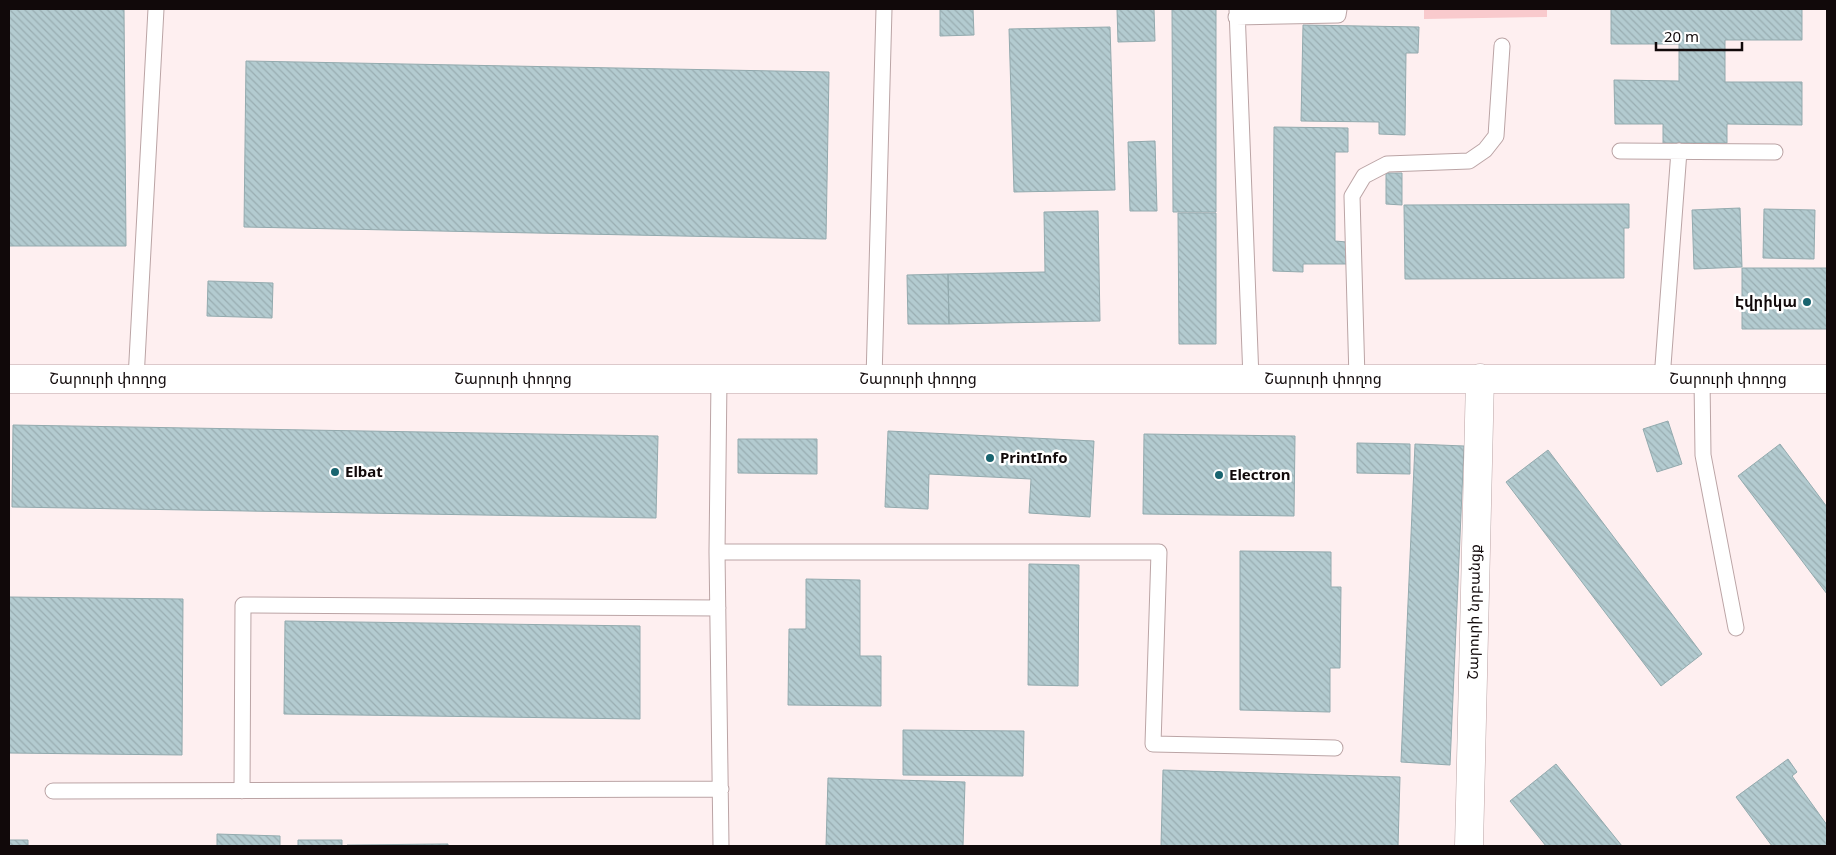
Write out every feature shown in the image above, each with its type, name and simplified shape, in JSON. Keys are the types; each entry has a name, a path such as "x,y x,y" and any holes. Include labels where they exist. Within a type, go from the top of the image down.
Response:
{"street":[{"name":"Շարուրի նրբանցք","path":"1469,846 1480,378"},
{"name":"Շարուրի փողոց","path":"9,379 1827,379"}],"lane":[{"path":"136,379 156,9"},
{"path":"874,379 884,9"},
{"path":"1251,379 1236,13 1338,15 1339,9"},
{"path":"1357,379 1352,196 1364,176 1387,164 1469,161 1485,150 1496,136 1502,46"},
{"path":"1620,151 1775,152"},
{"path":"1662,379 1679,151"},
{"path":"719,379 717,552 721,846"},
{"path":"1702,379 1703,455 1736,628"},
{"path":"717,552 1159,552 1153,744 1335,748"},
{"path":"242,791 243,605 718,608"},
{"path":"53,791 721,789"}],"shaded area":[{"path":"1424,9 1547,9 1547,17 1424,19"}],"building":[{"path":"9,9 124,9 126,246 9,246"},
{"path":"940,9 973,9 974,35 940,36"},
{"path":"1117,9 1154,9 1155,41 1118,42"},
{"path":"1172,9 1216,9 1216,212 1173,212"},
{"path":"1611,9 1802,9 1802,40 1725,40 1725,82 1802,82 1802,125 1727,124 1727,143 1663,143 1663,124 1615,124 1614,80 1679,81 1679,44 1611,44"},
{"path":"1303,25 1419,27 1418,53 1406,53 1405,135 1379,134 1379,122 1301,121"},
{"path":"1110,27 1115,190 1014,192 1009,29"},
{"path":"246,61 829,72 826,239 244,227"},
{"path":"1274,127 1348,128 1348,152 1335,152 1335,241 1347,242 1347,264 1303,264 1303,272 1273,271"},
{"path":"1155,141 1157,211 1130,211 1128,142"},
{"path":"1386,173 1402,173 1402,205 1386,204"},
{"path":"1629,204 1629,228 1624,228 1624,278 1405,279 1404,205"},
{"path":"1740,208 1742,267 1694,269 1692,210"},
{"path":"1764,209 1815,210 1814,259 1763,258"},
{"path":"1098,211 1100,321 949,324 948,274 1045,272 1044,212"},
{"path":"1178,213 1216,213 1216,344 1179,344"},
{"path":"1742,268 1827,268 1827,329 1742,329"},
{"path":"948,274 949,324 908,324 907,275"},
{"path":"208,281 273,283 272,318 207,316"},
{"path":"1668,421 1682,464 1657,472 1643,429"},
{"name":"Elbat","path":"13,425 658,436 656,518 12,507"},
{"name":"PrintInfo","path":"888,431 1094,441 1090,517 1029,513 1031,479 929,474 928,509 885,507"},
{"name":"Electron","path":"1144,434 1295,436 1294,516 1143,514"},
{"path":"738,439 817,439 817,474 738,473"},
{"path":"1357,443 1410,444 1410,474 1357,473"},
{"path":"1415,444 1464,446 1450,765 1401,762"},
{"path":"1780,444 1827,507 1827,594 1738,476"},
{"path":"1548,450 1702,654 1661,686 1506,482"},
{"path":"1240,551 1331,552 1331,587 1341,587 1340,668 1330,668 1330,712 1240,710"},
{"path":"1029,564 1079,565 1078,686 1028,685"},
{"path":"806,579 860,580 860,656 881,656 881,706 788,705 789,629 806,629"},
{"path":"9,597 183,599 182,755 9,753"},
{"path":"285,621 640,626 640,719 284,714"},
{"path":"903,730 1024,731 1023,776 903,775"},
{"path":"1788,759 1797,772 1792,776 1827,825 1827,846 1772,846 1736,797"},
{"path":"1556,764 1622,846 1546,846 1510,801"},
{"path":"1163,770 1400,777 1398,846 1161,846"},
{"path":"828,778 965,782 963,846 826,846"},
{"path":"217,834 280,836 280,846 217,846"},
{"path":"9,840 28,840 28,846 9,846"},
{"path":"298,840 342,840 342,846 298,846"},
{"path":"448,844 448,846 347,846 347,845"}],"place":[{"name":"Էվրիկա","path":"1807,302"},
{"name":"PrintInfo","path":"990,458"},
{"name":"Elbat","path":"335,472"},
{"name":"Electron","path":"1219,475"}]}
